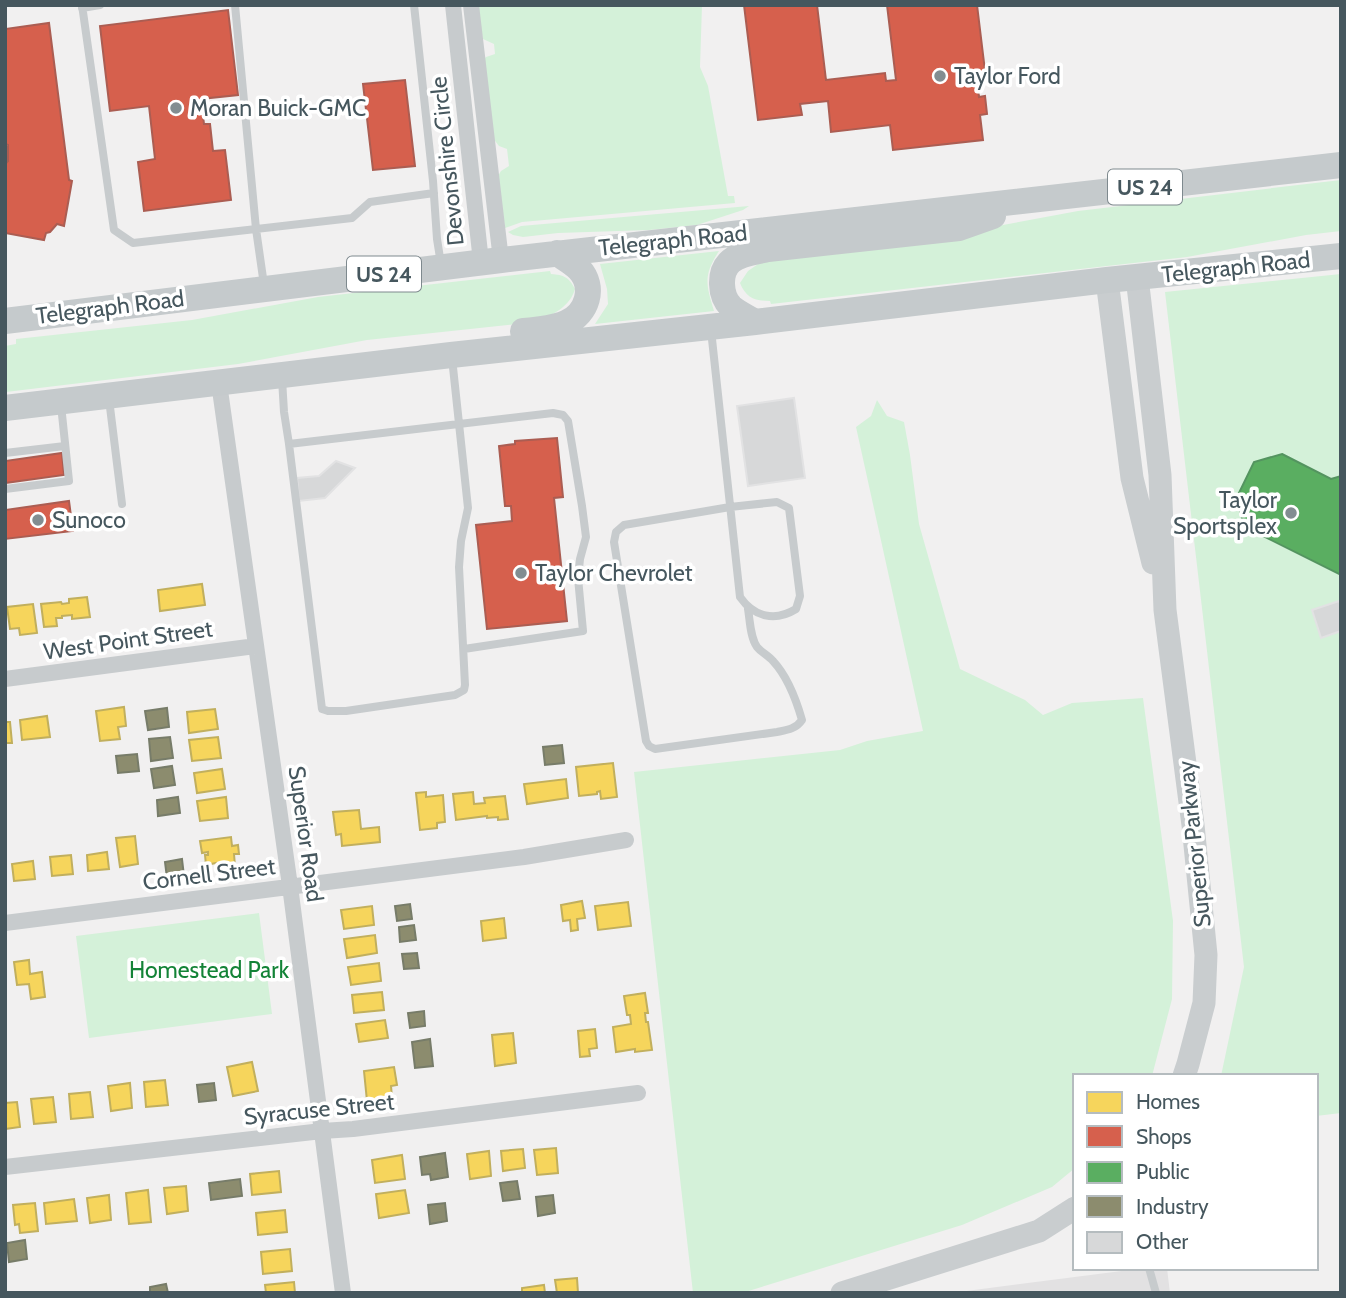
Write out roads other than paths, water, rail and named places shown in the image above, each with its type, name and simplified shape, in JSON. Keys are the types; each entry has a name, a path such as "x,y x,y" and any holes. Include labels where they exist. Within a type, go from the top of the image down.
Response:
{"main road":[{"name":"Telegraph Road","path":"5,320 557,253 1341,165"},
{"path":"755,322 733,309 722,288 726,267 746,254 768,249 959,228 1038,200"},
{"path":"1226,268 1266,250 1341,238"},
{"path":"282,376 319,357 340,353 546,329 566,323 577,317 584,308 588,297 587,282 581,271 557,253"},
{"name":"Telegraph Road","path":"5,408 1107,280 1341,256"},
{"name":"Superior Parkway","path":"1137,277 1160,475 1165,610 1194,825 1206,955 1203,1003 1185,1074"},
{"name":"Superior Parkway","path":"1107,280 1132,478 1165,610"},
{"path":"5,335 193,312 265,288"},
{"path":"842,1293 1039,1231 1073,1209"}],"street":[{"name":"Devonshire Circle","path":"453,5 458,54 491,261"},
{"name":"Devonshire Circle","path":"471,5 477,53 491,261"},
{"name":"Devonshire Circle","path":"458,54 477,53"},
{"name":"Superior Road","path":"219,383 290,886 343,1293"},
{"name":"West Point Street","path":"5,679 256,646"},
{"name":"Cornell Street","path":"5,923 524,857 626,841"},
{"name":"Syracuse Street","path":"5,1167 367,1128 638,1093"}],"lane":[{"path":"100,5 82,6 114,230 134,243 352,218 370,202 434,192"},
{"path":"235,5 256,229 265,288"},
{"path":"414,5 442,267"},
{"path":"710,327 730,507 740,597 748,609 757,646 784,673 802,720 796,727 777,732 655,749 649,746 646,741 614,542 616,531 624,525 730,507 777,502 789,508 800,596 796,609 775,617 748,609"},
{"path":"282,376 284,412 322,709 346,711 455,695 464,690 466,685 458,566 468,509 451,355"},
{"path":"109,396 121,505"},
{"path":"5,489 16,484 64,478 69,481 60,401"},
{"path":"289,444 554,413 563,415 570,428 586,537 578,578 583,631 464,649"},
{"path":"5,453 22,455 52,451 65,446"},
{"path":"1150,1270 1156,1293"}],"place":[{"name":"Taylor Ford","path":"940,76"},
{"name":"Moran Buick-GMC","path":"176,108"},
{"name":"Taylor Sportsplex","path":"1291,513"},
{"name":"Sunoco","path":"38,520"},
{"name":"Taylor Chevrolet","path":"521,573"}],"park label":[{"name":"Homestead Park","path":"209,970"}]}
